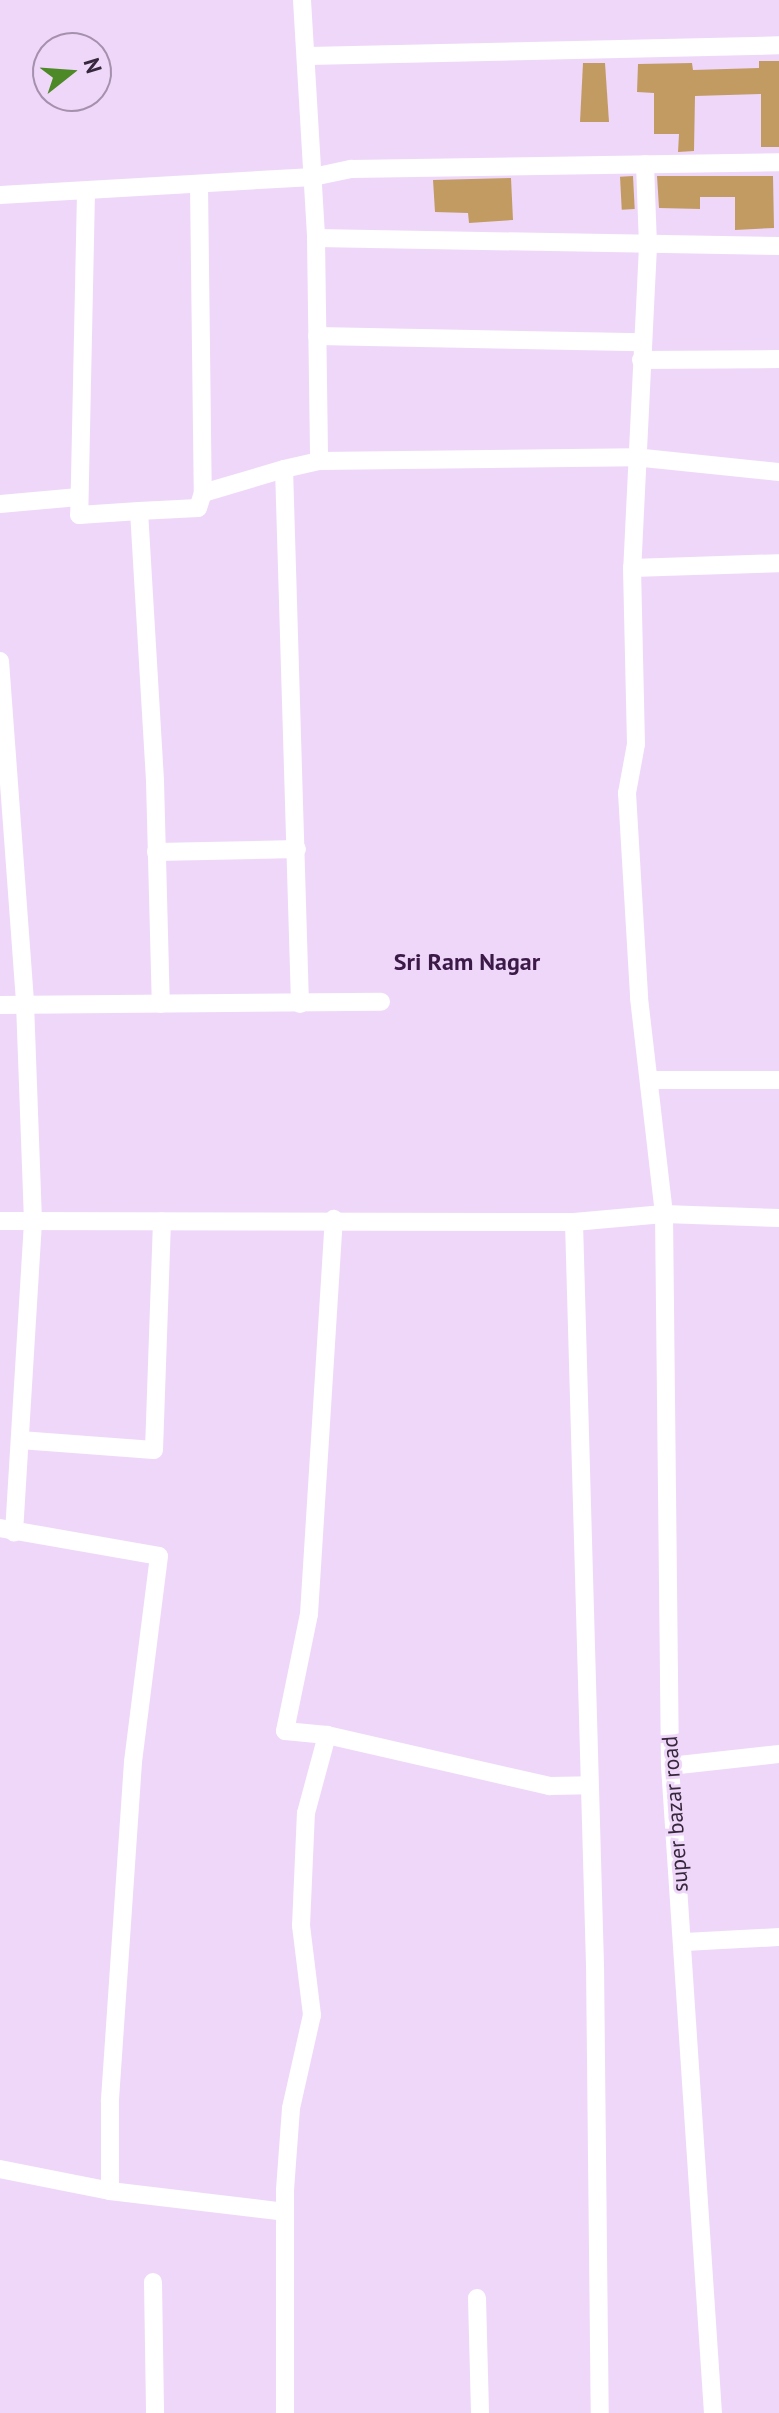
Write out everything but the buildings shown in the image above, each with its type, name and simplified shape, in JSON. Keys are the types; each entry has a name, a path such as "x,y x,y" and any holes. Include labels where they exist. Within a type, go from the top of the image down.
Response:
{"street":[{"path":"302,0 308,56 316,238 319,461"},
{"path":"308,56 779,45"},
{"path":"0,195 313,177 351,169 779,162"},
{"name":"super bazar road","path":"645,164 648,246 634,457 632,568 636,744 627,793 664,1214 670,1766 685,1942 713,2413"},
{"path":"86,192 79,515 198,508 203,493 199,185"},
{"path":"316,238 779,246"},
{"path":"317,336 779,359"},
{"path":"203,493 319,461 634,457 779,472"},
{"path":"284,469 300,1004"},
{"path":"0,504 79,497"},
{"path":"139,511 161,1004"},
{"path":"632,568 779,563"},
{"path":"0,661 25,1003 33,1222 20,1440 7,1530 159,1556 133,1762 110,2101 110,2191"},
{"path":"156,852 297,849"},
{"path":"0,1005 381,1002"},
{"path":"650,1080 779,1080"},
{"path":"0,1221 334,1219 574,1222 664,1214 779,1218"},
{"path":"334,1219 309,1614 285,1731 327,1735 550,1786 589,1785"},
{"path":"20,1440 154,1450 162,1221"},
{"path":"574,1222 589,1785 600,2413"},
{"path":"285,2413 285,2212 291,2108 312,2015 301,1926 306,1813 327,1735"},
{"path":"670,1766 779,1754"},
{"path":"685,1942 779,1937"},
{"path":"0,2169 110,2191 285,2212"},
{"path":"153,2282 155,2413"},
{"path":"477,2298 480,2413"}],"district":[{"name":"Sri Ram Nagar","path":"467,962"}]}
